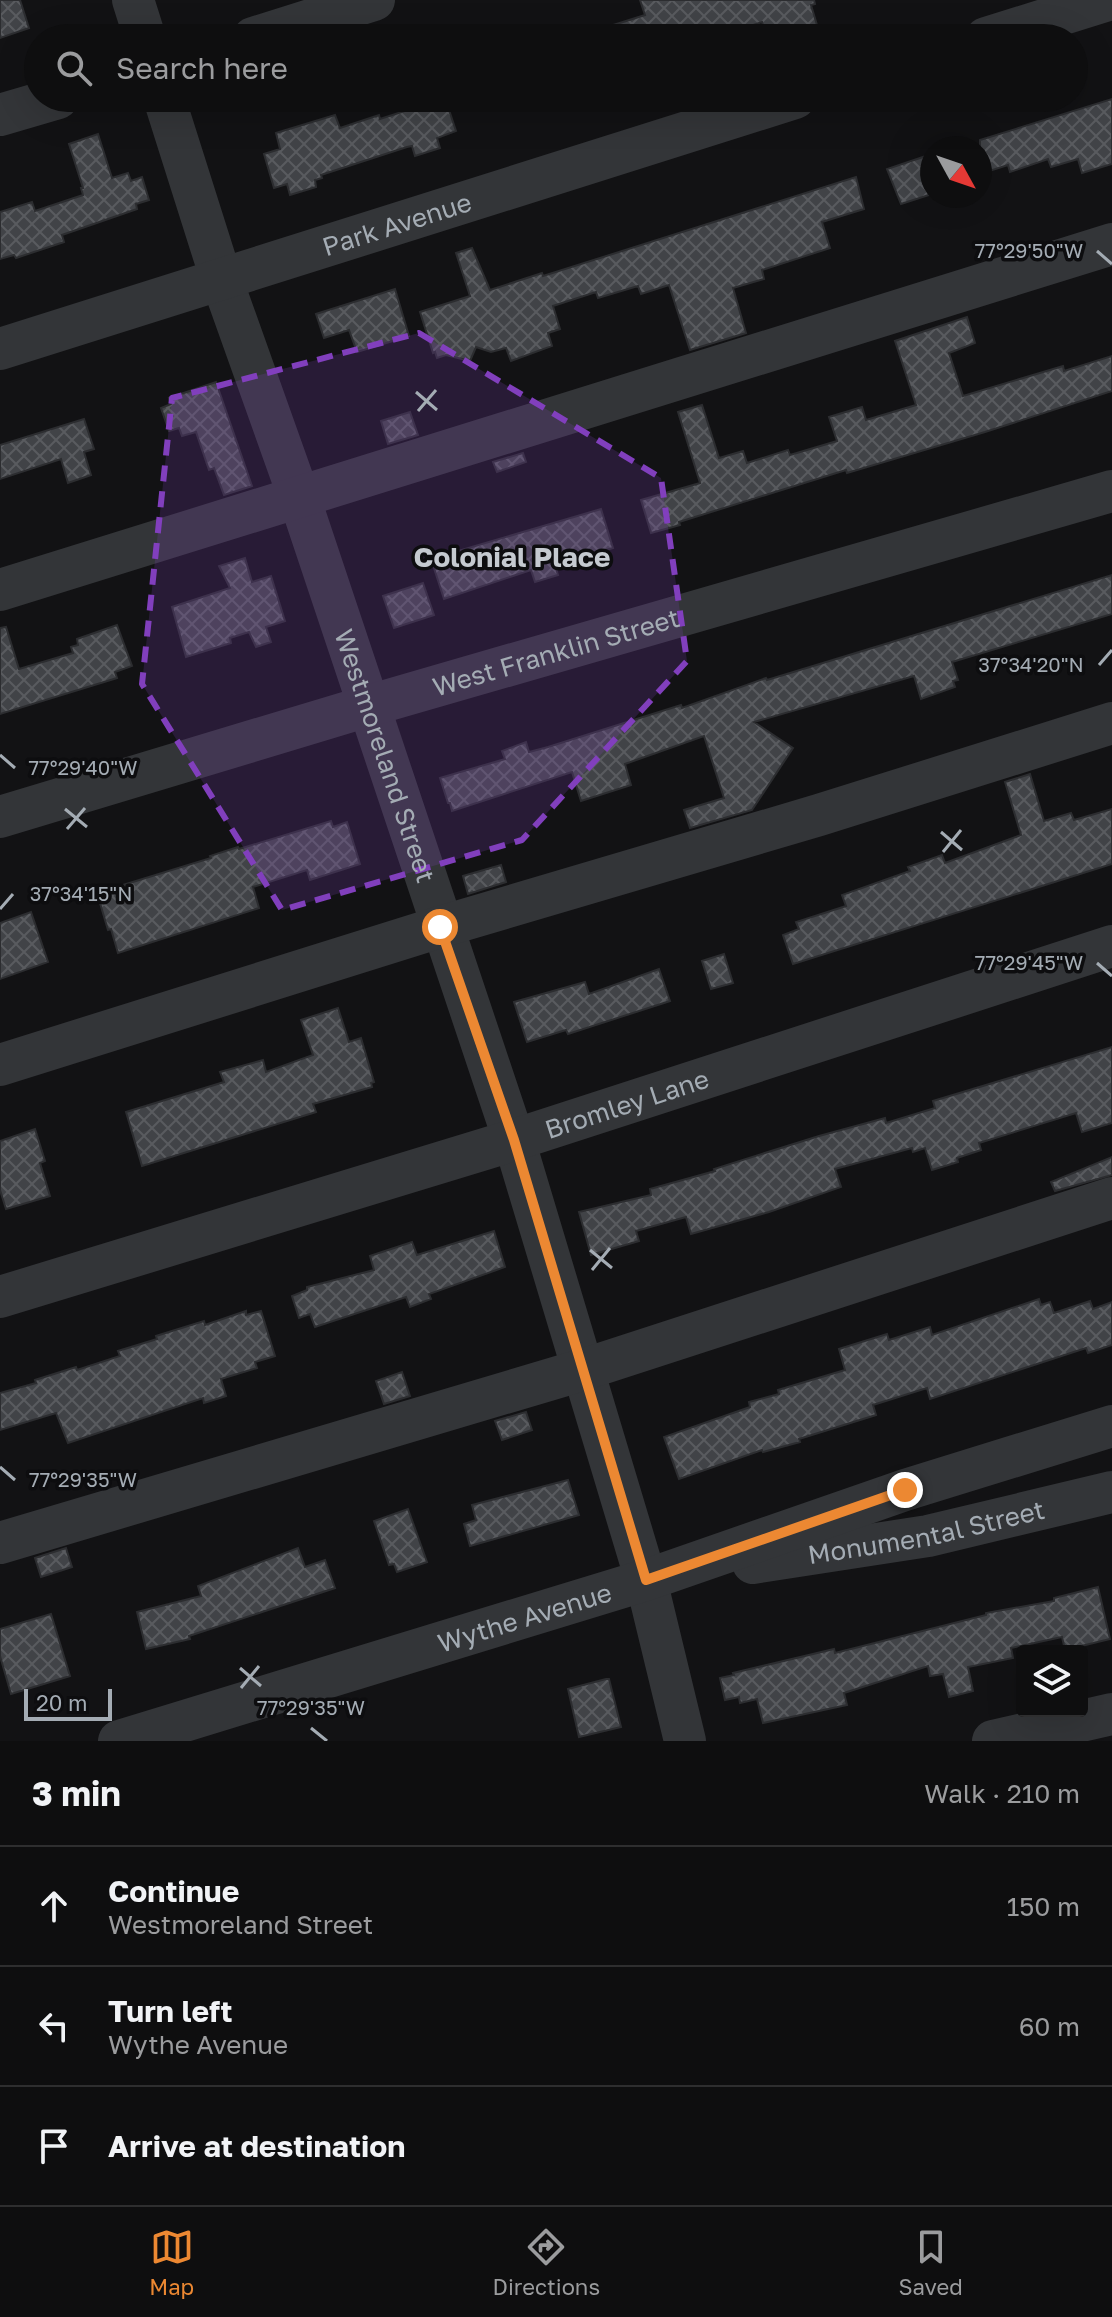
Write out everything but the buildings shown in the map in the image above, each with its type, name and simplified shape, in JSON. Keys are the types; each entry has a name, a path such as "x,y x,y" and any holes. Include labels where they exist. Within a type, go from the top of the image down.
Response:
{"street":[{"path":"133,0 141,24"},
{"path":"298,24 374,0"},
{"path":"1031,24 1108,0"},
{"path":"0,115 24,108"},
{"name":"Westmoreland Street","path":"168,112 221,278 299,497 440,927 514,1140 646,1580 685,1741"},
{"name":"Park Avenue","path":"0,349 750,112"},
{"path":"0,590 1112,244"},
{"name":"West Franklin Street","path":"0,817 368,706 1112,491"},
{"path":"0,1065 440,927 819,815 1112,723"},
{"name":"Bromley Lane","path":"0,1297 514,1140 1112,946"},
{"path":"0,1543 582,1370 1112,1198"},
{"name":"Wythe Avenue","path":"119,1741 646,1580 905,1490 1112,1426"},
{"name":"Monumental Street","path":"646,1580 928,1536 1112,1492"},
{"path":"993,1741 1112,1714"}],"highlighted area":[{"path":"419,333 661,478 687,661 522,840 282,910 142,684 172,398"}],"district":[{"name":"Colonial Place","path":"512,556"}],"route":[{"path":"440,927 514,1140 646,1580 905,1490"}]}
